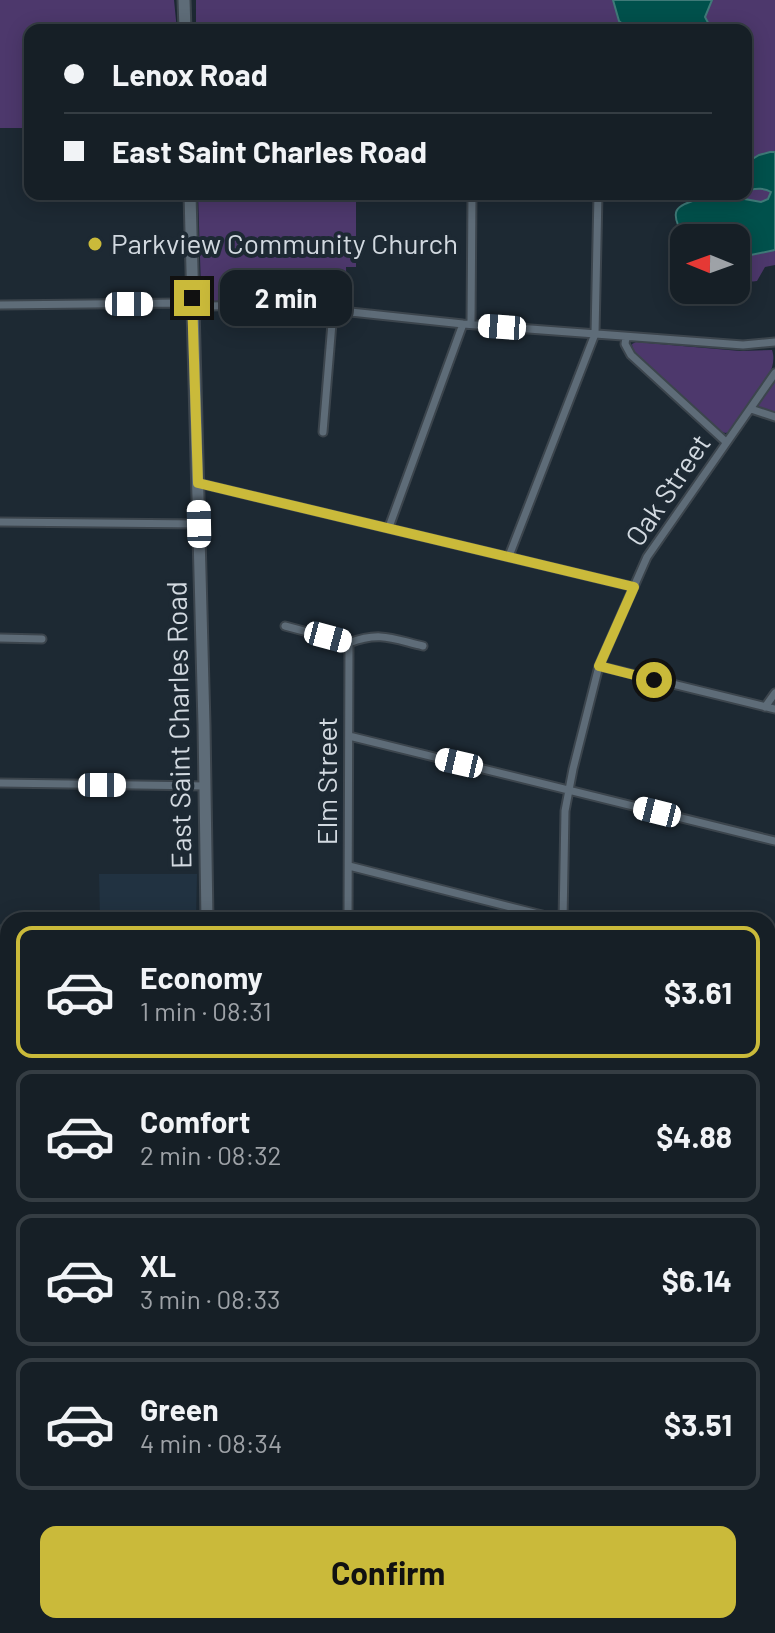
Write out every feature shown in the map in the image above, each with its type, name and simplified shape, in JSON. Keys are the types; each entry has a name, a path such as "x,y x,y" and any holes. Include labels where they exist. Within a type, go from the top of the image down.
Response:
{"main road":[{"path":"184,0 185,24"},
{"name":"East Saint Charles Road","path":"190,200 207,912"}],"street":[{"path":"389,527 467,324 472,200"},
{"path":"509,556 595,334 598,200"},
{"path":"0,305 285,305 626,337 743,345 775,342"},
{"path":"323,432 333,311"},
{"path":"626,337 625,344 631,355 726,442"},
{"name":"Oak Street","path":"563,912 565,811 599,666 647,557 774,377"},
{"path":"751,409 775,417"},
{"path":"198,483 634,587"},
{"path":"0,522 199,524"},
{"path":"285,626 349,643 367,636 378,636 423,646"},
{"path":"0,638 42,639"},
{"name":"Elm Street","path":"348,912 349,643"},
{"path":"599,666 775,709"},
{"path":"765,707 775,693"},
{"path":"349,736 775,841"},
{"path":"0,783 206,786"},
{"path":"349,866 531,912"}],"shaded area":[{"path":"0,0 174,0 176,24 24,24 24,128 0,128"},
{"path":"196,0 775,0 775,265 765,267 757,281 750,281 750,224 729,224 716,200 752,200 752,24 196,24"},
{"path":"613,0 712,0 705,17 709,24 623,24"},
{"path":"775,152 775,250 750,255 750,224 678,224 678,209 696,200 761,202 768,199 771,192 768,190 752,190 752,159"},
{"path":"198,200 356,200 356,267 346,267 347,306 294,299 212,301 203,297"},
{"path":"632,344 740,351 772,350 773,363 768,376 775,379 775,420 745,409 730,431 721,432 633,351"},
{"path":"99,874 197,874 196,912 100,912"}],"place":[{"name":"Parkview Community Church","path":"95,244"}],"route":[{"path":"192,298 198,483 634,587 599,666 654,680"}]}
